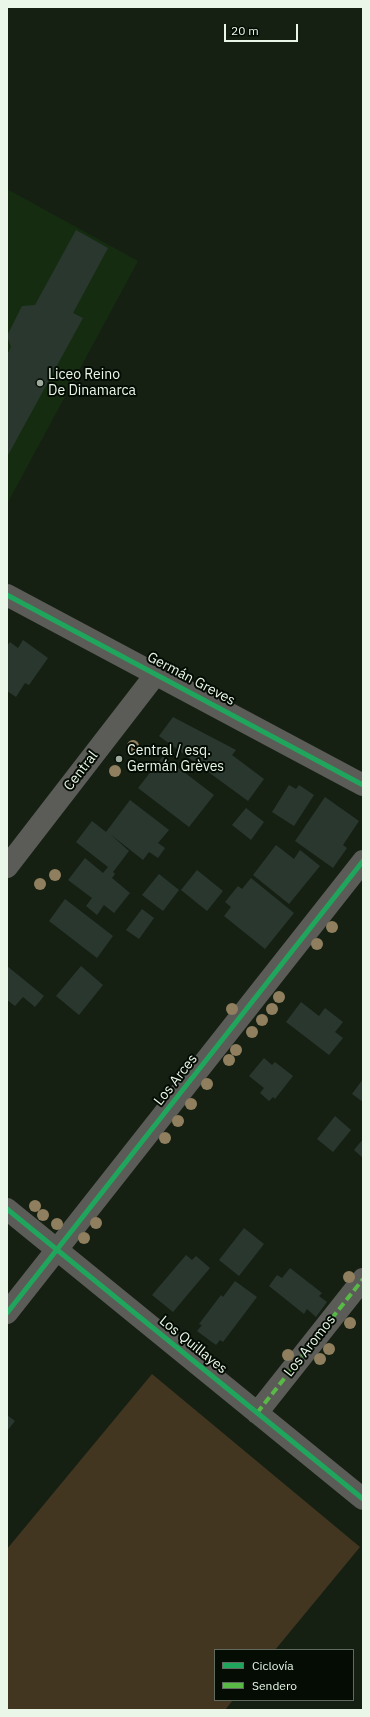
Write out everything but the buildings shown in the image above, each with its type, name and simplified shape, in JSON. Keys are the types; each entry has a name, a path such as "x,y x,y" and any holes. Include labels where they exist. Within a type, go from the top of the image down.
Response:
{"street":[{"name":"Germán Greves","path":"7,595 363,785"},
{"name":"Central","path":"7,867 156,674"},
{"name":"Los Arces","path":"7,1313 363,861"},
{"name":"Los Quillayes","path":"7,1210 363,1499"},
{"name":"Los Aromos","path":"258,1413 363,1279"}],"shaded area":[{"name":"Liceo Reino De Dinamarca","path":"7,189 138,261 7,504"},
{"path":"152,1374 360,1547 276,1649 214,1649 214,1701 232,1701 225,1710 7,1710 7,1549"}],"marked path":[{"path":"257,1413 363,1279"}],"cycle path":[{"path":"7,595 363,785"},
{"path":"7,1313 363,861"},
{"path":"7,1209 363,1499"}],"place":[{"name":"Liceo Reino De Dinamarca","path":"40,383"},
{"name":"Central / esq. Germán Grèves","path":"119,759"}]}
